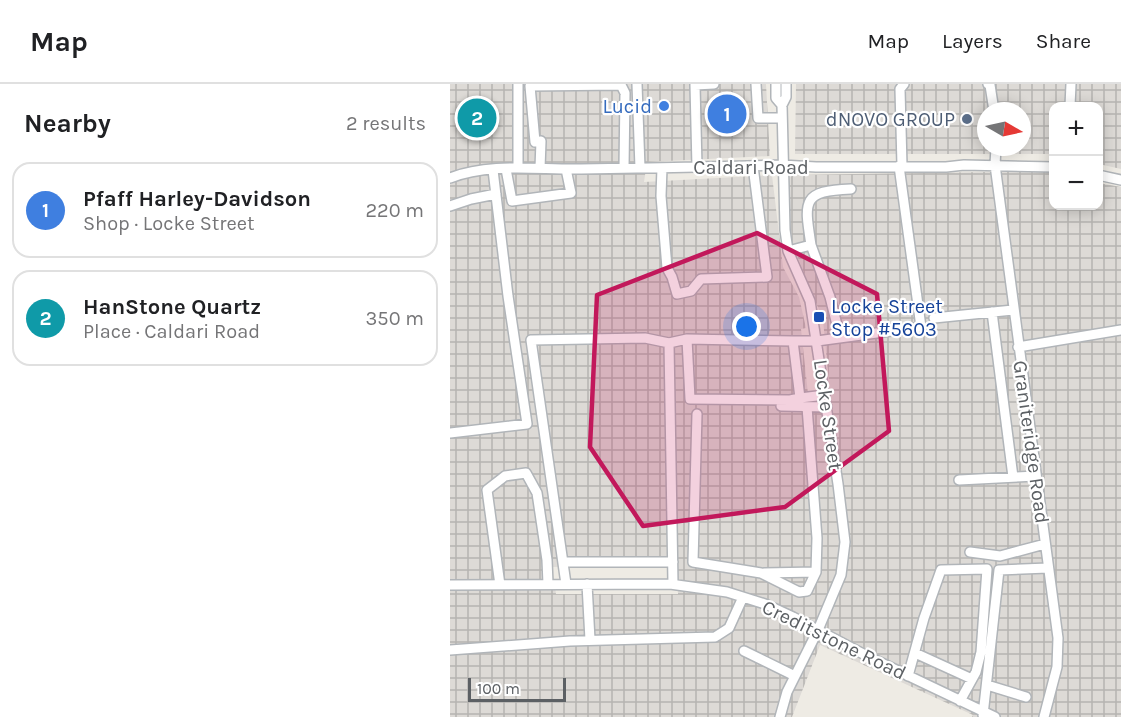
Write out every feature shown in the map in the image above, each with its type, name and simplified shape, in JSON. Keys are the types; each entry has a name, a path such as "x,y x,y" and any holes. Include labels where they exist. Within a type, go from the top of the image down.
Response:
{"street":[{"path":"519,84 519,168"},
{"path":"637,84 640,168"},
{"path":"697,167 694,85 714,84"},
{"path":"756,84 758,118 782,118"},
{"name":"Locke Street","path":"776,84 776,98 782,105"},
{"name":"Locke Street","path":"780,717 787,692 818,630 841,575 845,542 810,301 788,251 785,230 782,105 786,97 786,84"},
{"path":"566,585 531,340 645,338 669,343 687,339 817,341 921,327 901,166 900,89 904,84"},
{"path":"988,84 993,102"},
{"path":"1070,102 1071,84"},
{"path":"540,168 541,141 535,142 530,86 621,85 625,93 624,168"},
{"name":"Graniteridge Road","path":"996,156 1018,347 1058,638 1057,667 1044,717"},
{"name":"Caldari Road","path":"450,178 466,171 519,168 782,165 1049,167"},
{"path":"662,168 667,268 676,294 690,291 700,279 767,277 753,166"},
{"path":"506,169 512,201 571,193 566,169"},
{"path":"450,433 527,424 508,296 494,170"},
{"path":"1103,176 1121,180"},
{"path":"837,325 830,297 811,245 806,214 811,198 816,194 828,190 851,189"},
{"path":"450,206 496,194"},
{"path":"788,251 811,245"},
{"path":"934,318 1014,310"},
{"path":"992,312 1014,477"},
{"path":"1018,347 1121,330"},
{"path":"687,339 690,399 790,400 825,395"},
{"path":"793,341 800,398"},
{"path":"669,343 674,584"},
{"path":"736,406 827,407"},
{"path":"761,573 799,592 807,591 816,573 817,538 807,407"},
{"path":"698,414 693,562 761,573 816,573"},
{"path":"500,585 487,490 505,476 526,473 537,493 548,585"},
{"path":"958,480 1036,476"},
{"path":"970,552 1000,556 1045,544"},
{"path":"563,562 673,562"},
{"path":"983,714 999,570 1048,568"},
{"path":"908,676 924,618 941,570 987,569 981,652 972,679 960,701"},
{"path":"587,584 590,640"},
{"name":"Creditstone Road","path":"450,585 674,584 704,587 765,604 983,714 995,717"},
{"path":"450,650 590,640 715,637 729,628 743,597"},
{"path":"744,651 795,676"},
{"path":"915,653 972,679"},
{"path":"987,685 1026,698"}],"highlighted area":[{"path":"757,233 877,294 889,431 785,507 643,526 590,447 597,295"}],"shaded area":[{"path":"450,84 766,84 770,156 647,162 644,182 772,175 783,267 799,297 806,328 801,329 809,403 831,403 823,320 792,243 788,189 790,175 1048,171 1049,210 1103,210 1103,184 1121,187 1121,717 972,717 973,715 820,645 792,717 450,717","holes":["678,565 678,594 556,594 552,567"]},
{"path":"796,84 1121,84 1121,169 1103,165 1103,102 1049,102 1049,154 1031,154 1031,102 977,102 977,154 795,154"}],"place":[{"name":"Lucid","path":"664,106"},
{"name":"Pfaff Harley-Davidson","path":"727,114"},
{"name":"HanStone Quartz","path":"477,118"},
{"name":"dNOVO GROUP","path":"967,119"},
{"name":"Locke Street Stop #5603","path":"819,317"}]}
